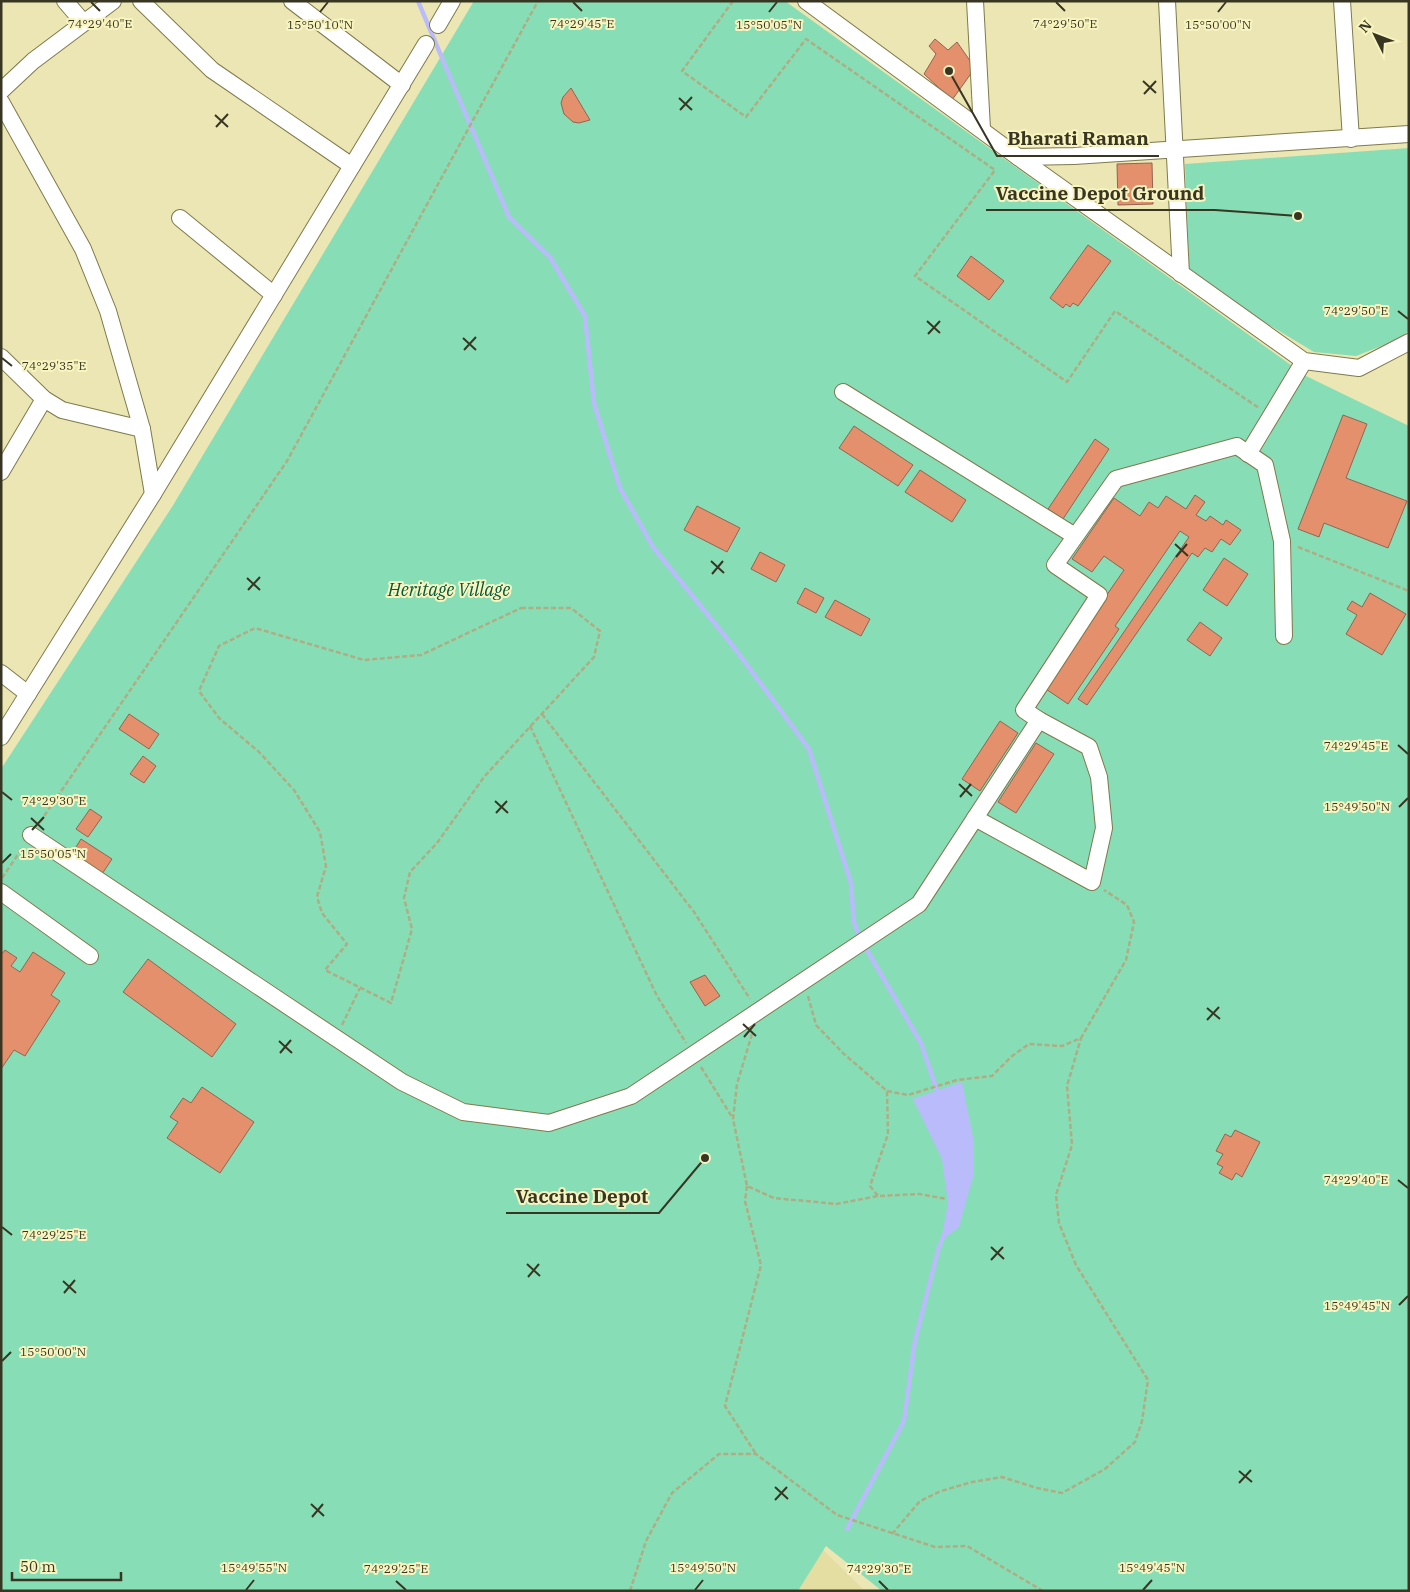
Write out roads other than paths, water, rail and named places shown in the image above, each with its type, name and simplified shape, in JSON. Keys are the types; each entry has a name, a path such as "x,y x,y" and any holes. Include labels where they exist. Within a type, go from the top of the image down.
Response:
{"street":[{"path":"64,1 83,22"},
{"path":"1,91 33,62 113,1"},
{"path":"141,1 212,70 352,166"},
{"path":"292,1 402,85"},
{"path":"438,25 452,1"},
{"path":"806,1 1018,157 1304,361 1358,368 1408,344"},
{"path":"975,1 982,130"},
{"path":"1167,1 1181,274"},
{"path":"1342,1 1351,139"},
{"path":"1,737 153,494 426,44"},
{"path":"1,102 83,249 108,311 142,429 153,494"},
{"path":"1018,157 1074,156 1409,134"},
{"path":"180,218 274,295"},
{"path":"1,357 44,399 62,410 142,429"},
{"path":"1248,454 1304,361"},
{"path":"843,392 1075,536"},
{"path":"1,472 44,399"},
{"path":"975,818 1092,882 1104,828 1098,777 1089,747 1024,710 1099,595 1055,565 1116,479 1237,446 1265,465 1282,541 1284,636"},
{"path":"1,674 28,694"},
{"path":"31,835 402,1082 463,1112 549,1123 631,1096 919,904 1039,720"},
{"path":"1,892 90,956"}],"water":[{"path":"962,1082 974,1142 974,1174 959,1227 941,1241 948,1203 942,1159 913,1099"}],"waterway":[{"path":"418,1 509,217 550,257 585,316 594,403 620,488 653,547 733,646 809,749 851,883 854,922 860,938"},
{"path":"864,945 921,1043 939,1096"},
{"path":"847,1529 904,1421 915,1341 939,1247 944,1235"}],"place":[{"name":"Bharati Raman","path":"949,71"},
{"name":"Vaccine Depot Ground","path":"1298,216"},
{"name":"Vaccine Depot","path":"705,1158"}],"park label":[{"name":"Heritage Village","path":"449,589"}]}
